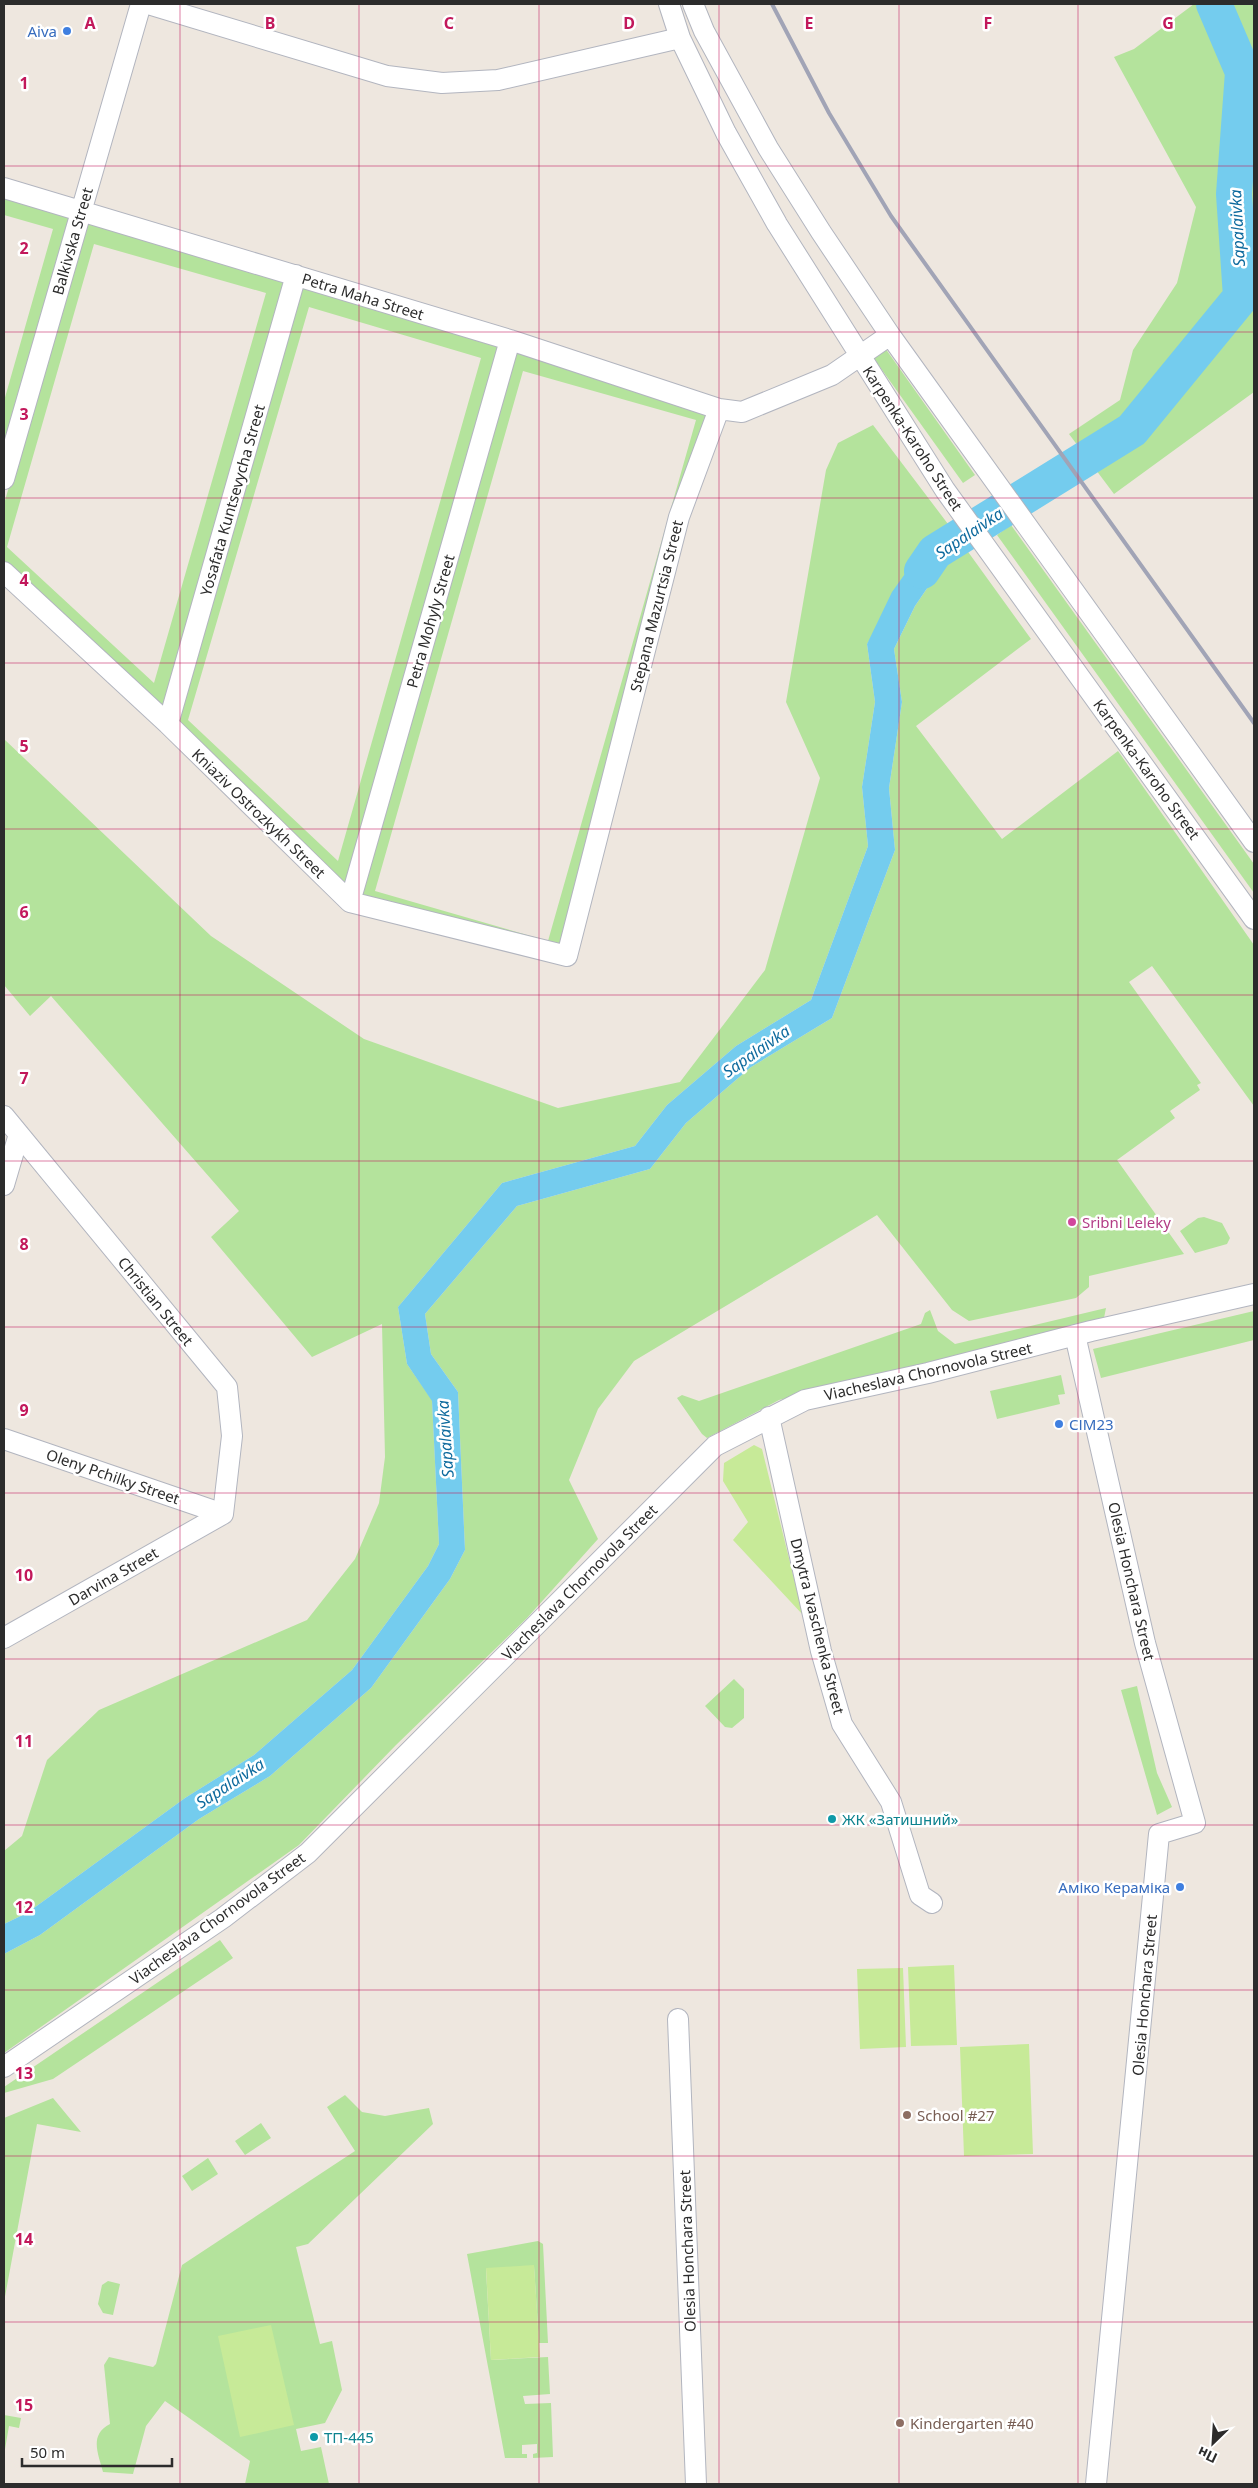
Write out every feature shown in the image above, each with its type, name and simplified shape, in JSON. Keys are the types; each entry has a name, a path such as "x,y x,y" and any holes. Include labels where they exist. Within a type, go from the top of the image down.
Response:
{"street":[{"name":"Balkivska Street","path":"4,479 142,4"},
{"path":"148,4 387,76 442,83 498,80 680,38"},
{"name":"Karpenka-Karoho Street","path":"669,4 680,38 726,133 763,199 945,490 983,540 1254,918"},
{"path":"692,4 704,31 768,148 890,335 1254,842"},
{"name":"Petra Maha Street","path":"4,188 510,340 719,410"},
{"name":"Yosafata Kuntsevycha Street","path":"168,724 296,275"},
{"path":"719,410 742,412 832,375 890,335"},
{"name":"Petra Mohyly Street","path":"350,902 510,340"},
{"name":"Stepana Mazurtsia Street","path":"350,902 567,956 678,517 719,410"},
{"name":"Kniaziv Ostrozkykh Street","path":"4,572 168,724 350,902"},
{"name":"Christian Street","path":"4,1116 227,1387 232,1436 223,1514"},
{"path":"4,1185 19,1134"},
{"name":"Viacheslava Chornovola Street","path":"4,2067 223,1918 308,1852 715,1446 805,1400 928,1373 1075,1335 1254,1294"},
{"name":"Olesia Honchara Street","path":"1075,1335 1145,1643 1196,1823 1159,1834 1096,2484"},
{"name":"Dmytra Ivaschenka Street","path":"769,1417 821,1651 842,1724 891,1802 920,1894 932,1903"},
{"name":"Oleny Pchilky Street","path":"4,1439 223,1514"},
{"name":"Darvina Street","path":"4,1638 223,1514"},
{"name":"Olesia Honchara Street","path":"678,2018 696,2484"}],"green space":[{"path":"1194,4 1254,4 1254,392 1114,494 1069,434 1120,400 1133,350 1177,283 1196,207 1114,57 1134,49"},
{"path":"4,196 73,215 4,454 4,401 53,229 4,215"},
{"path":"86,219 287,280 165,710 4,561 4,504","holes":["94,244 266,293 154,683 7,547"]},
{"path":"300,284 501,345 347,888 176,721","holes":["309,307 481,358 338,861 188,720"]},
{"path":"885,348 975,475 963,483 872,356"},
{"path":"515,349 709,414 561,947 359,896","holes":["523,371 696,420 548,941 375,891"]},
{"path":"873,425 951,528 927,543 867,644 875,702 862,787 868,846 811,1000 736,1046 667,1105 635,1146 502,1183 398,1307 407,1364 432,1400 439,1544 428,1566 352,1670 254,1755 185,1798 27,1913 4,1924 4,1851 22,1836 47,1760 99,1710 307,1620 355,1559 379,1503 385,1457 382,1324 312,1357 211,1237 239,1211 51,996 30,1016 4,985 4,739 211,936 364,1039 558,1108 680,1082 765,970 820,778 786,702 826,470 838,443"},
{"path":"1011,525 1254,864 1254,893 997,535"},
{"path":"966,549 1031,639 916,726 1002,839 1118,751 1254,945 1254,1106 1152,966 1129,982 1201,1083 1197,1085 1200,1090 1170,1111 1175,1118 1117,1160 1184,1254 1089,1276 1089,1287 1076,1298 969,1321 952,1310 877,1215 634,1361 598,1409 569,1480 598,1539 527,1618 396,1745 299,1845 4,2053 4,1954 40,1935 199,1819 270,1776 371,1688 450,1579 465,1550 458,1392 431,1354 425,1314 517,1206 650,1169 686,1123 751,1067 832,1018 895,850 889,788 902,702 894,649 915,606 945,562"},
{"path":"1204,1217 1222,1223 1230,1238 1227,1244 1195,1253 1180,1231 1198,1218"},
{"path":"1106,1308 1104,1318 779,1400 707,1438 702,1434 677,1398 682,1395 699,1401 921,1324 925,1313 930,1310 938,1331 955,1344"},
{"path":"1254,1311 1254,1340 1101,1378 1093,1349"},
{"path":"1061,1375 1065,1394 1058,1395 1060,1404 997,1419 990,1391"},
{"path":"754,1445 762,1449 803,1615 733,1540 748,1522 723,1481 724,1463"},
{"path":"734,1679 744,1689 744,1718 732,1728 725,1727 705,1706"},
{"path":"1137,1686 1157,1773 1172,1807 1157,1815 1121,1690"},
{"path":"220,1940 233,1958 53,2079 4,2093 4,2087"},
{"path":"954,1965 957,2045 911,2046 908,1967"},
{"path":"903,1968 906,2047 860,2049 857,1969"},
{"path":"1029,2044 1033,2154 964,2156 960,2047"},
{"path":"345,2095 362,2112 385,2116 429,2108 433,2124 308,2244 296,2247 320,2344 332,2341 342,2390 325,2423 296,2429 301,2451 321,2447 329,2484 245,2484 250,2461 165,2401 146,2426 133,2474 103,2472 97,2451 97,2439 103,2428 110,2424 104,2365 109,2357 153,2367 156,2364 182,2265 355,2151 327,2107"},
{"path":"53,2098 81,2132 37,2124 4,2302 4,2118"},
{"path":"261,2123 271,2138 245,2155 235,2141"},
{"path":"208,2158 218,2174 192,2191 182,2176"},
{"path":"538,2241 543,2244 548,2343 539,2343 534,2266 486,2269 491,2360 548,2357 550,2394 523,2396 525,2404 551,2403 553,2457 533,2458 533,2454 537,2453 537,2444 522,2445 522,2454 527,2454 527,2458 505,2458 467,2254"},
{"path":"534,2265 540,2357 491,2360 486,2268"},
{"path":"108,2281 120,2284 113,2315 103,2313 98,2304 102,2285"},
{"path":"271,2325 294,2425 240,2437 218,2336"},
{"path":"4,2415 21,2418 19,2428 9,2426 4,2455"}],"water":[{"path":"951,528 966,549 945,562 915,606 894,649 902,702 889,788 895,850 832,1018 751,1067 686,1123 650,1169 517,1206 425,1314 431,1354 458,1392 465,1550 450,1579 371,1688 270,1776 199,1819 40,1935 4,1954 4,1924 27,1913 185,1798 254,1755 352,1670 428,1566 439,1544 432,1401 407,1364 398,1307 502,1183 635,1146 667,1105 736,1046 811,1000 868,846 862,787 875,702 867,644 892,592 927,543"}],"waterway":[{"name":"Sapalaivka","path":"922,571 935,552 1132,430 1241,297 1234,194 1243,72 1214,4"}],"railway":[{"path":"772,4 829,113 891,216 1254,723"}],"place":[{"name":"Aiva","path":"67,31"},
{"name":"Sribni Leleky","path":"1072,1222"},
{"name":"СІМ23","path":"1059,1424"},
{"name":"ЖК «Затишний»","path":"832,1819"},
{"name":"Аміко Кераміка","path":"1180,1887"},
{"name":"School #27","path":"907,2115"},
{"name":"Kindergarten #40","path":"900,2423"},
{"name":"ТП-445","path":"314,2437"}]}
